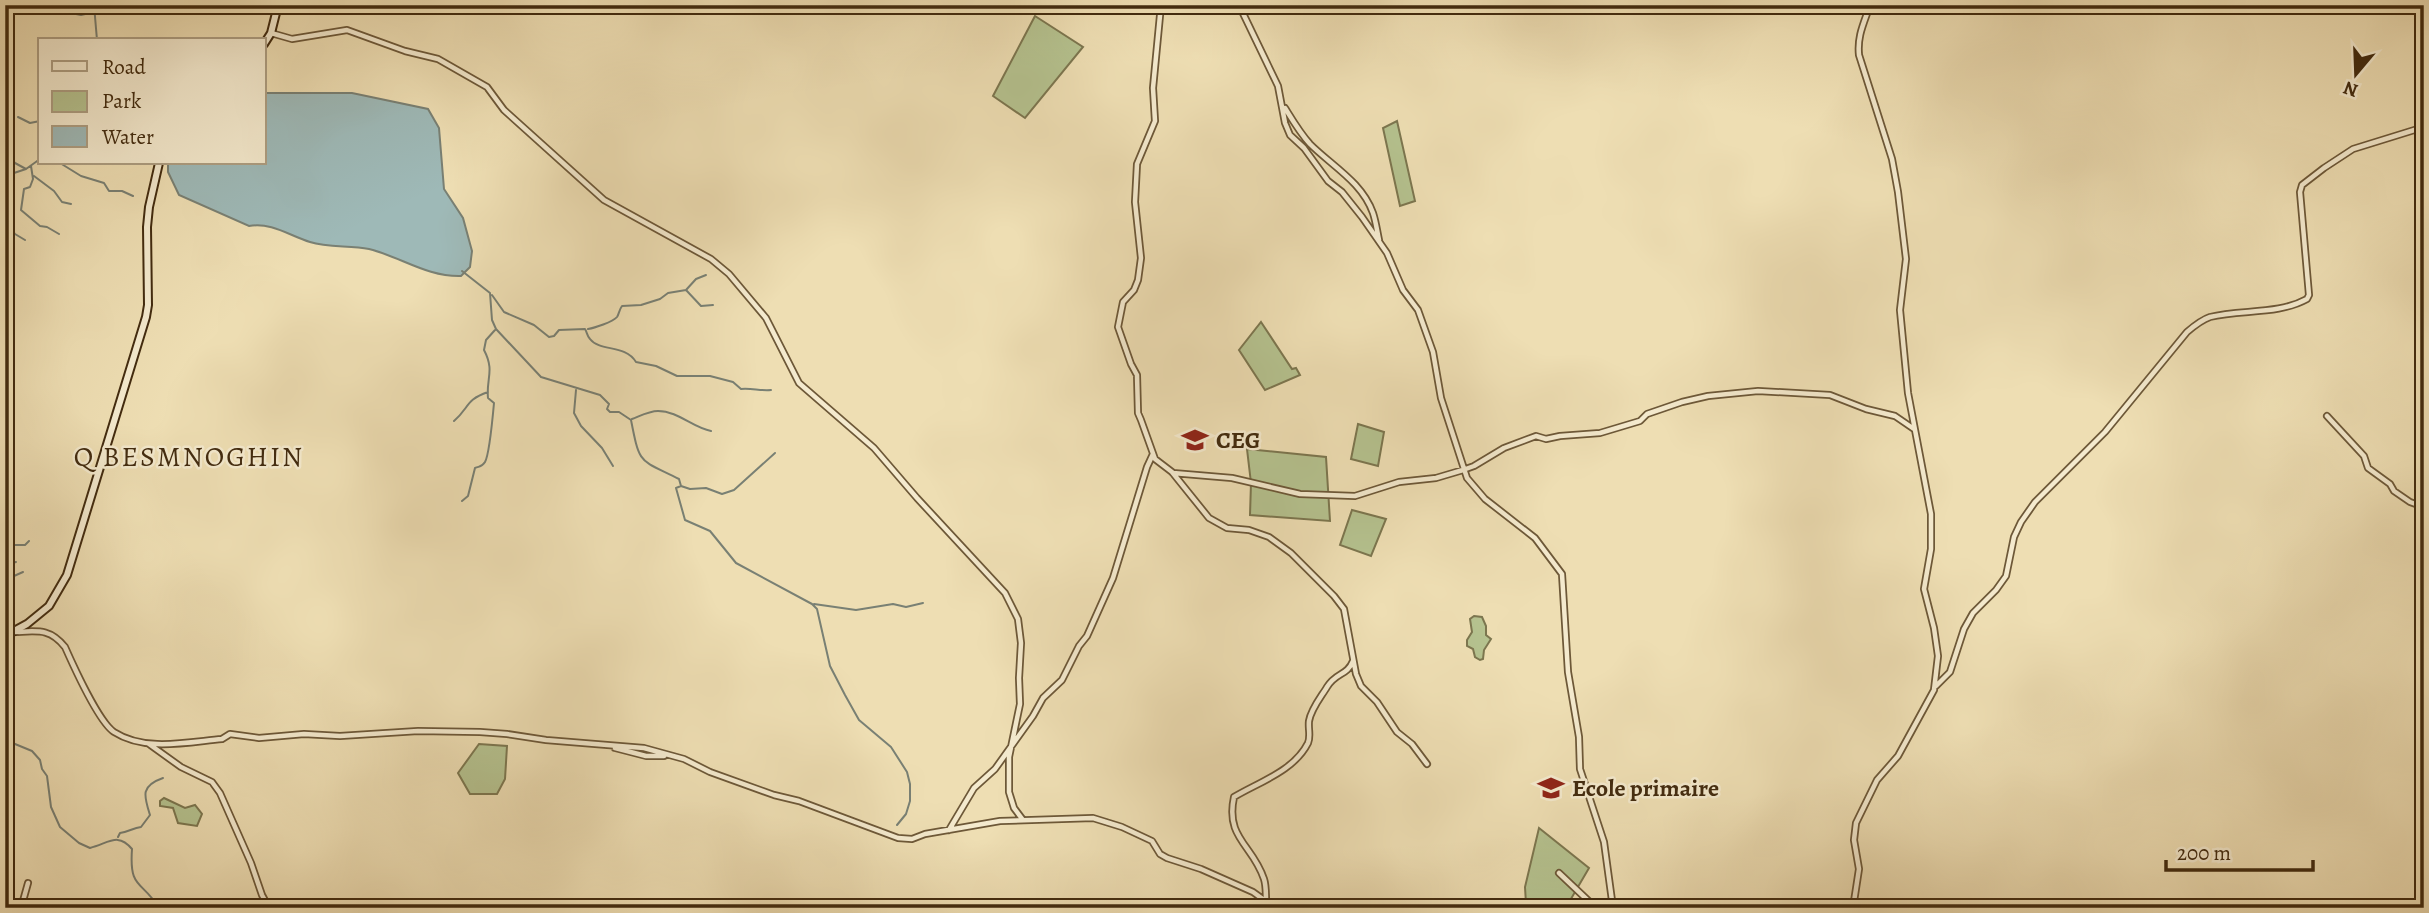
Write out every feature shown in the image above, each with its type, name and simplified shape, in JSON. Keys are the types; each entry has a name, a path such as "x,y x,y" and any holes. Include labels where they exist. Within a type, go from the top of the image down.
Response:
{"street":[{"path":"266,41 271,33 278,5"},
{"path":"1161,5 1153,88 1155,121 1137,164 1135,202 1140,268 1134,290 1123,302 1118,327 1131,364 1138,375 1138,413 1155,459 1172,472 1209,518 1227,528 1249,530 1269,537 1308,569 1344,609 1353,660 1361,686 1377,702 1397,732 1412,744 1427,764"},
{"path":"1239,5 1274,75 1290,135 1304,148 1328,181 1350,201 1380,243 1403,290 1418,310 1428,335 1441,398 1463,470 1485,499 1535,538 1562,574 1568,672 1579,737 1580,769 1604,842 1613,908"},
{"path":"1870,5 1860,32 1859,55 1892,159 1906,259 1900,310 1908,393 1931,514 1931,549 1924,590 1938,645 1934,690"},
{"path":"271,33 292,39 347,30 405,51 438,59 487,88 504,110 604,200 711,259 729,274 766,318 799,383 874,448 916,498 1005,593 1018,619 1021,643 1018,678 1020,704 1009,757 1009,792 1014,808 1023,820"},
{"path":"1283,104 1311,145 1345,173 1366,199 1373,212 1380,243"},
{"path":"1853,908 1859,869 1854,840 1856,823 1877,780 1898,756 1942,677 1950,672 1964,629 1973,612 2006,576 2014,537 2035,502 2097,441 2187,332 2201,321 2211,317 2255,313 2307,299 2309,295 2300,192 2302,185 2353,149 2424,127"},
{"path":"5,636 15,632 49,606 59,592 86,517 148,305 149,207 159,164"},
{"path":"1172,472 1232,478 1300,494 1354,496 1399,482 1436,478 1463,470 1499,450 1536,436 1546,439 1600,433 1640,421 1647,414 1662,407 1709,396 1745,392 1830,395 1866,409 1895,416 1915,430"},
{"path":"2327,416 2364,456 2368,468 2410,502 2424,506"},
{"path":"949,830 974,788 995,769 1043,698 1062,680 1087,636 1113,578 1153,453"},
{"path":"15,632 49,632 57,638 65,647 104,721 113,732 149,743 201,741 230,734 259,738 304,734 340,736 455,731 644,748 898,838 912,839 925,834 1000,821 1065,820 1079,817 1114,824 1152,841 1160,854 1167,858 1201,869 1252,892 1266,905 1275,908"},
{"path":"1266,905 1265,882 1257,863 1234,830 1231,820 1234,797 1283,770 1306,746 1310,739 1310,717 1316,704 1332,678 1347,672 1353,660"},
{"path":"149,743 181,767 212,782 220,793 269,908"},
{"path":"1559,873 1596,908"},
{"path":"21,908 28,883"}],"green space":[{"path":"1035,16 1083,47 1025,118 993,96"},
{"path":"1397,121 1415,201 1400,206 1383,128"},
{"path":"1261,322 1292,369 1296,368 1300,375 1265,390 1239,350"},
{"path":"1358,424 1384,432 1378,466 1351,459"},
{"path":"1247,449 1326,457 1330,521 1250,515 1251,483"},
{"path":"1352,510 1386,519 1371,556 1340,545"},
{"path":"1474,616 1482,617 1486,635 1491,639 1484,650 1483,659 1480,660 1475,657 1473,649 1467,646 1472,632 1470,619"},
{"path":"479,744 507,746 505,779 497,794 470,794 458,773"},
{"path":"164,798 185,808 195,805 202,814 197,826 178,823 173,808 160,806 160,801"},
{"path":"1539,828 1589,868 1568,904 1547,907 1526,904 1525,887"}],"water":[{"path":"266,93 352,93 428,109 439,128 444,189 463,218 472,251 470,267 461,276 437,273 369,249 317,244 273,228 249,226 179,195 168,172 168,164 266,164"}],"waterway":[{"path":"94,5 97,38"},
{"path":"71,13 81,15 94,12"},
{"path":"18,117 30,123 38,121"},
{"path":"5,152 15,163 26,169"},
{"path":"5,176 26,169 38,160"},
{"path":"62,164 81,176 104,183 109,191 122,191 133,196"},
{"path":"31,166 33,179 30,187 24,189 21,210 40,226 59,234"},
{"path":"34,176 54,191 62,202 71,204"},
{"path":"5,223 25,240"},
{"path":"462,271 490,293 492,320 496,329 541,377 600,395 609,404 607,409 610,412 619,412 631,420 643,459 679,479 681,486 676,488 685,520 710,531 736,563 817,609 830,666 845,695 859,720 891,747 907,772 910,801 906,814 897,825"},
{"path":"588,329 615,319 622,306 641,305 660,299 668,293 686,290 696,279 706,275"},
{"path":"686,290 701,306 713,305"},
{"path":"492,295 504,312 534,325 549,337 559,330 585,329 594,343 619,350 636,362 656,366 677,376 710,376 733,382 741,389 771,390"},
{"path":"462,501 468,496 475,468 484,464 488,451 494,403 488,398 490,369 484,350 486,340 495,330"},
{"path":"576,390 574,413 613,466"},
{"path":"454,421 471,401 488,392"},
{"path":"632,419 651,412 665,412 711,431"},
{"path":"681,486 690,489 706,488 722,494 734,490 775,453"},
{"path":"5,545 25,545 29,541"},
{"path":"5,565 16,562"},
{"path":"5,584 23,572"},
{"path":"814,604 856,610 893,604 906,607 923,603"},
{"path":"5,737 32,751 40,760 47,776 51,807 60,827 79,843 90,848 118,840 132,849 135,878 159,908"},
{"path":"118,837 120,833 141,827 150,815 145,797 147,788 163,778"}],"place":[{"name":"CEG","path":"1195,440"},
{"name":"Ecole primaire","path":"1551,788"}],"district":[{"name":"Q BESMNOGHIN","path":"189,457"}]}
